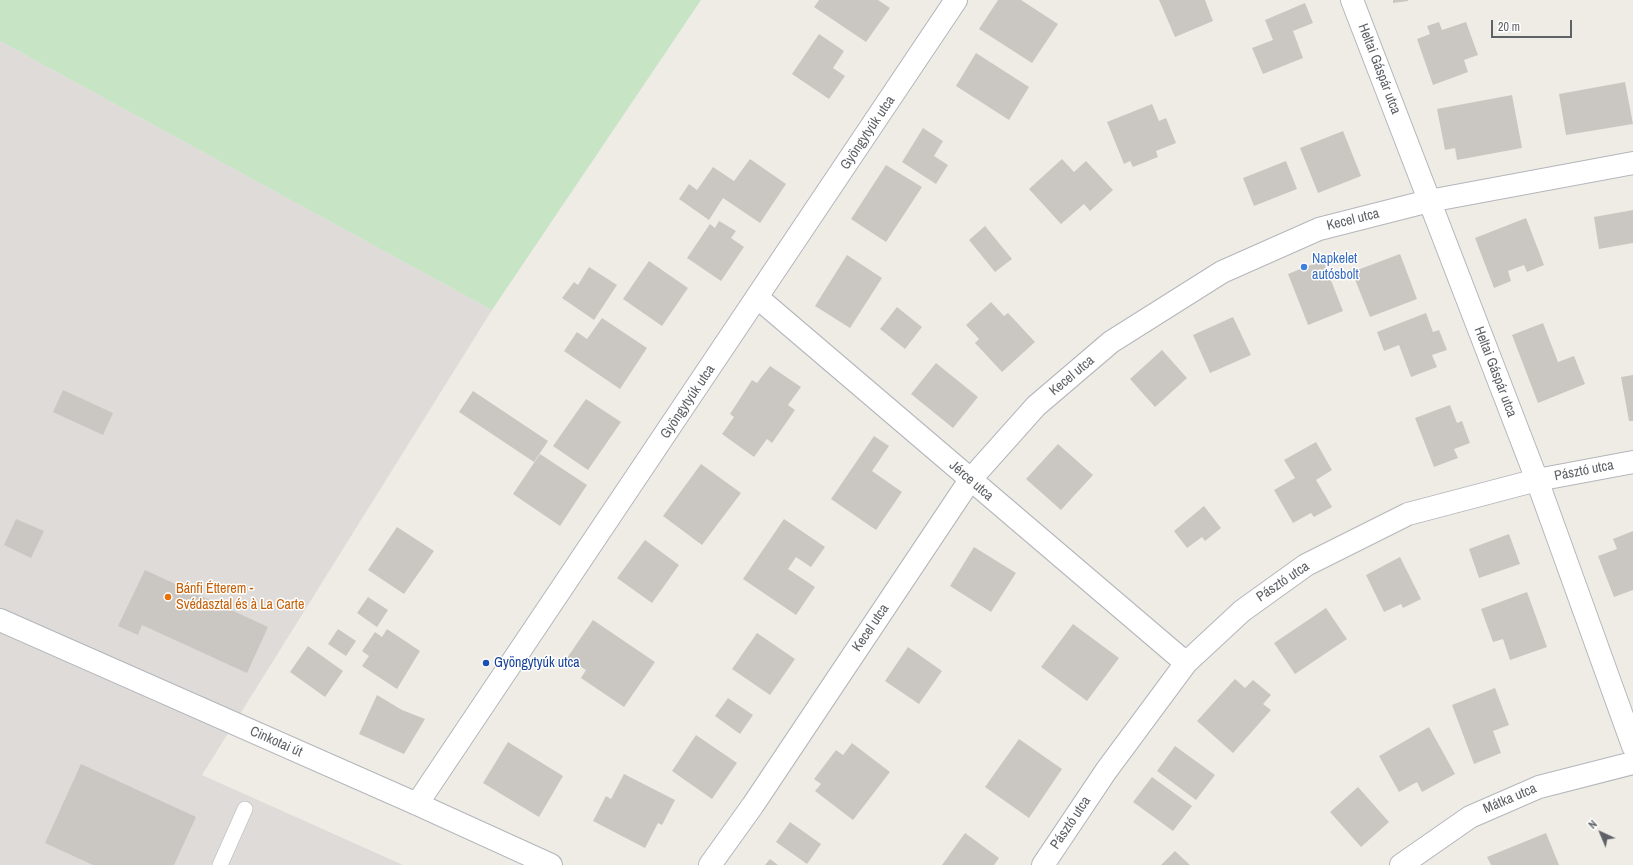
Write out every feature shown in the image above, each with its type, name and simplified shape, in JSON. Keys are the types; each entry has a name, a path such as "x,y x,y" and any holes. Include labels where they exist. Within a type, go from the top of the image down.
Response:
{"street":[{"name":"Gyöngytyúk utca","path":"417,804 758,298 956,0"},
{"name":"Heltai Gáspár utca","path":"1352,0 1537,480 1633,746"},
{"name":"Kecel utca","path":"710,865 753,805 970,480 1036,406 1111,342 1222,272 1319,229 1429,201 1633,163"},
{"name":"Jérce utca","path":"758,298 1186,663"},
{"name":"Pásztó utca","path":"1043,865 1106,771 1186,663 1242,611 1306,565 1408,514 1537,480 1633,462"},
{"name":"Cinkotai út","path":"0,620 417,804 551,865"},
{"name":"Mátka utca","path":"1401,865 1470,817 1539,787 1633,763"}],"lane":[{"path":"220,865 245,809"}],"shaded area":[{"path":"0,41 492,310 202,775 403,865 0,865"}],"green space":[{"path":"0,0 701,0 492,310 0,41"}],"building":[{"path":"819,0 878,0 890,8 866,42 814,7"},
{"path":"998,0 1021,0 1058,24 1032,63 979,29"},
{"path":"1159,0 1205,0 1213,21 1175,37"},
{"path":"1393,0 1408,0 1408,1 1393,3"},
{"path":"1305,3 1313,23 1293,31 1303,58 1263,74 1252,48 1273,40 1265,20"},
{"path":"1439,22 1442,30 1466,22 1478,55 1464,60 1468,72 1433,85 1417,39 1430,34 1427,26"},
{"path":"819,34 844,51 833,68 845,76 829,99 792,74"},
{"path":"976,53 1029,87 1009,120 956,86"},
{"path":"1625,82 1633,124 1566,135 1559,94"},
{"path":"1512,95 1522,148 1457,160 1455,148 1445,150 1437,109"},
{"path":"1152,104 1159,121 1166,118 1176,143 1156,151 1158,157 1133,167 1130,161 1124,164 1107,122"},
{"path":"923,128 943,141 934,156 948,165 936,184 902,162"},
{"path":"1343,131 1361,176 1318,193 1300,148"},
{"path":"750,159 786,184 760,223 723,198 709,220 679,199 689,184 697,190 713,167 734,181"},
{"path":"1062,159 1074,172 1086,161 1113,190 1090,211 1084,204 1061,224 1029,189"},
{"path":"1286,161 1297,189 1254,206 1243,178"},
{"path":"886,165 922,187 886,242 851,219"},
{"path":"1633,210 1633,243 1599,249 1594,217"},
{"path":"1526,218 1544,265 1527,272 1524,265 1508,271 1511,281 1494,288 1475,238"},
{"path":"719,221 736,231 731,238 744,247 721,281 687,258 710,224 715,228"},
{"path":"985,226 1012,259 995,272 969,240"},
{"path":"1400,254 1417,299 1370,317 1352,272"},
{"path":"847,255 882,278 850,328 815,306"},
{"path":"1323,260 1343,311 1308,325 1288,274"},
{"path":"649,261 688,288 662,326 623,299"},
{"path":"589,267 617,285 594,320 562,298 574,282 578,285"},
{"path":"991,302 1004,316 1008,313 1035,342 1002,372 975,343 979,339 966,325"},
{"path":"897,307 922,327 905,349 880,329"},
{"path":"1426,313 1433,332 1439,330 1447,350 1432,355 1437,367 1411,377 1399,345 1384,351 1377,332"},
{"path":"1233,317 1251,355 1210,373 1193,335"},
{"path":"602,318 647,348 620,389 564,351 577,332 587,339"},
{"path":"1543,323 1558,362 1574,356 1585,384 1538,403 1512,335"},
{"path":"1162,350 1187,378 1155,407 1130,379"},
{"path":"936,363 978,397 953,428 911,394"},
{"path":"770,366 801,387 788,405 795,410 772,443 767,439 754,457 722,434 734,417 730,414 752,380 757,383"},
{"path":"1633,375 1633,421 1629,421 1621,377"},
{"path":"63,390 113,413 103,435 53,412"},
{"path":"473,391 548,441 534,462 459,412"},
{"path":"586,399 621,422 588,470 553,446"},
{"path":"1450,405 1457,423 1462,421 1470,443 1454,449 1458,458 1434,467 1415,418"},
{"path":"874,436 889,446 872,471 902,492 876,530 831,499"},
{"path":"1316,442 1332,470 1316,480 1332,507 1314,517 1311,513 1293,523 1274,490 1295,478 1284,460"},
{"path":"1058,444 1093,475 1061,510 1026,479"},
{"path":"540,454 587,485 560,526 513,494"},
{"path":"701,464 741,493 702,545 663,516"},
{"path":"1204,506 1221,528 1205,541 1202,537 1187,548 1174,531"},
{"path":"16,519 44,531 31,558 4,545"},
{"path":"784,519 825,547 811,567 796,557 788,569 815,587 796,615 743,579"},
{"path":"397,527 434,551 404,594 368,570"},
{"path":"1633,531 1633,590 1614,597 1598,556 1617,549 1613,539"},
{"path":"1509,534 1520,564 1479,578 1469,549"},
{"path":"645,540 679,565 652,603 617,578"},
{"path":"974,547 1016,573 991,612 950,586"},
{"path":"1400,557 1421,599 1403,608 1401,604 1384,612 1366,575"},
{"name":"Bánfi Étterem - Svédasztal és à La Carte","path":"145,570 268,627 247,673 142,625 138,635 118,626"},
{"path":"1527,592 1547,647 1510,660 1503,639 1493,642 1481,609"},
{"path":"368,597 388,610 377,627 357,613"},
{"path":"1326,608 1347,639 1295,674 1274,643"},
{"path":"593,620 655,662 624,707 581,678 586,670 567,658"},
{"path":"1073,624 1119,658 1087,701 1041,667"},
{"path":"338,629 356,641 346,656 328,644"},
{"path":"387,629 420,651 397,689 362,666 369,656 362,651 375,632 382,637"},
{"path":"757,633 795,659 770,695 732,669"},
{"path":"308,646 343,671 325,697 290,672"},
{"path":"908,647 942,671 919,704 885,681"},
{"path":"1235,679 1245,688 1253,680 1271,695 1263,704 1271,710 1233,753 1197,721"},
{"path":"1495,688 1509,725 1493,731 1501,753 1474,764 1452,705"},
{"path":"377,695 402,710 425,719 404,754 359,734"},
{"path":"728,698 753,715 740,734 715,716"},
{"path":"1429,727 1455,774 1422,792 1417,782 1399,792 1379,756"},
{"path":"696,735 737,763 712,799 672,771"},
{"path":"1019,739 1062,769 1029,818 985,787"},
{"path":"508,742 563,776 539,817 483,783"},
{"path":"852,743 890,772 853,820 815,791 821,784 814,779 836,750 843,755"},
{"path":"1175,746 1215,775 1196,800 1157,771"},
{"path":"81,764 196,817 174,865 93,865 45,843"},
{"path":"624,774 675,800 662,825 658,823 645,848 593,821 606,796 611,799"},
{"path":"1152,777 1192,806 1173,831 1133,802"},
{"path":"1358,787 1389,822 1361,847 1330,812"},
{"path":"790,822 821,844 807,864 776,842"},
{"path":"965,833 999,858 994,865 942,865"},
{"path":"1546,833 1559,865 1491,865 1487,857"},
{"path":"1175,851 1190,865 1161,865"},
{"path":"770,859 778,865 765,865"}],"place":[{"name":"Napkelet autósbolt","path":"1304,267"},
{"name":"Bánfi Étterem - Svédasztal és à La Carte","path":"168,597"},
{"name":"Gyöngytyúk utca","path":"486,663"}]}
